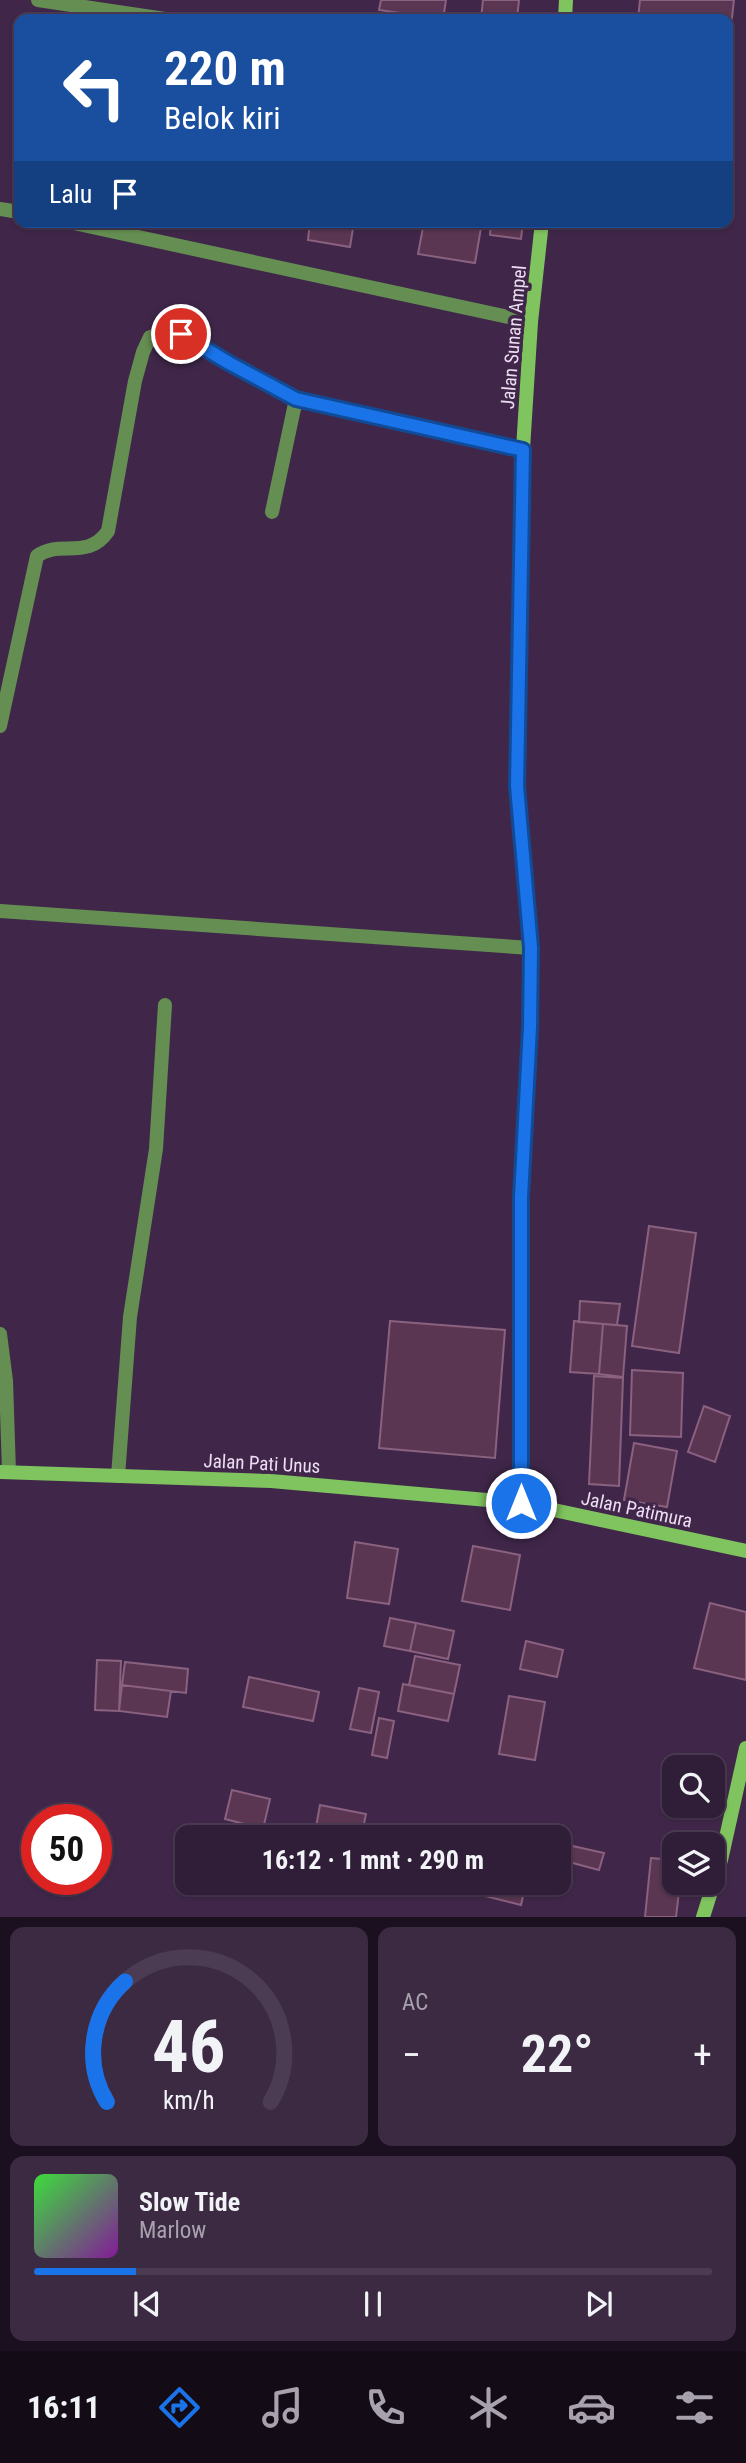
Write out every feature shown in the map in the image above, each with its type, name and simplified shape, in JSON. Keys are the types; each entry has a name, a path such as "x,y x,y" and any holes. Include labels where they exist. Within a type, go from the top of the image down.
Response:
{"main road":[{"name":"Jalan Sunan Ampel","path":"521,1503 521,1197 530,1027 531,948 517,786 523,450 531,322 541,228"},
{"name":"Jalan Pati Unus","path":"5,1472 271,1481 521,1503"},
{"name":"Jalan Patimura","path":"521,1503 746,1551"},
{"path":"703,1917 721,1860 746,1748"}],"street":[{"path":"38,0 131,14"},
{"path":"97,228 531,322"},
{"path":"0,726 37,556 43,551 86,548 101,540 108,531 135,381 150,337 171,332 181,334 296,399 523,450"},
{"path":"272,512 296,399"},
{"path":"0,911 531,948"},
{"path":"118,1476 130,1317 156,1149 165,1005"},
{"path":"0,1334 6,1381 5,1472"}],"building":[{"path":"381,0 446,0 444,14 407,14 379,10"},
{"path":"483,0 519,0 518,14 482,14"},
{"path":"640,0 734,0 732,14 639,14"},
{"path":"309,228 353,228 350,247 308,240"},
{"path":"423,228 481,228 475,263 418,254"},
{"path":"491,228 522,228 521,239 490,235"},
{"path":"649,1226 696,1233 679,1353 632,1346"},
{"path":"580,1301 620,1304 617,1325 579,1322"},
{"path":"390,1321 505,1330 495,1458 379,1448"},
{"path":"574,1321 603,1324 599,1374 570,1372"},
{"path":"603,1324 627,1326 623,1377 599,1374"},
{"path":"632,1370 683,1373 681,1437 630,1435"},
{"path":"594,1376 623,1378 619,1486 589,1484"},
{"path":"704,1406 730,1416 715,1462 688,1452"},
{"path":"634,1443 677,1451 667,1507 624,1500"},
{"path":"355,1542 398,1549 389,1604 347,1598"},
{"path":"473,1546 520,1555 510,1610 462,1601"},
{"path":"710,1603 746,1612 746,1680 694,1668"},
{"path":"390,1618 416,1623 410,1651 384,1646"},
{"path":"416,1623 454,1631 448,1659 410,1651"},
{"path":"526,1641 563,1650 557,1677 520,1669"},
{"path":"415,1656 460,1665 454,1694 409,1685"},
{"path":"97,1660 121,1661 119,1711 95,1710"},
{"path":"125,1662 188,1669 186,1693 122,1685"},
{"path":"249,1677 319,1692 313,1721 243,1707"},
{"path":"403,1684 454,1694 448,1721 398,1711"},
{"path":"122,1685 171,1691 167,1717 119,1711"},
{"path":"359,1688 379,1692 371,1733 350,1729"},
{"path":"509,1696 545,1702 535,1760 499,1754"},
{"path":"379,1718 394,1721 387,1758 372,1755"},
{"path":"232,1790 270,1799 264,1825 248,1825 225,1819"},
{"path":"320,1805 366,1814 364,1825 316,1825"},
{"path":"571,1846 604,1853 599,1870 571,1863"},
{"path":"651,1858 662,1859 662,1895 679,1895 676,1917 645,1917"},
{"path":"485,1895 523,1895 521,1905"}],"route":[{"path":"181,334 296,399 523,450 517,786 531,948 530,1027 521,1197 521,1503"}]}
